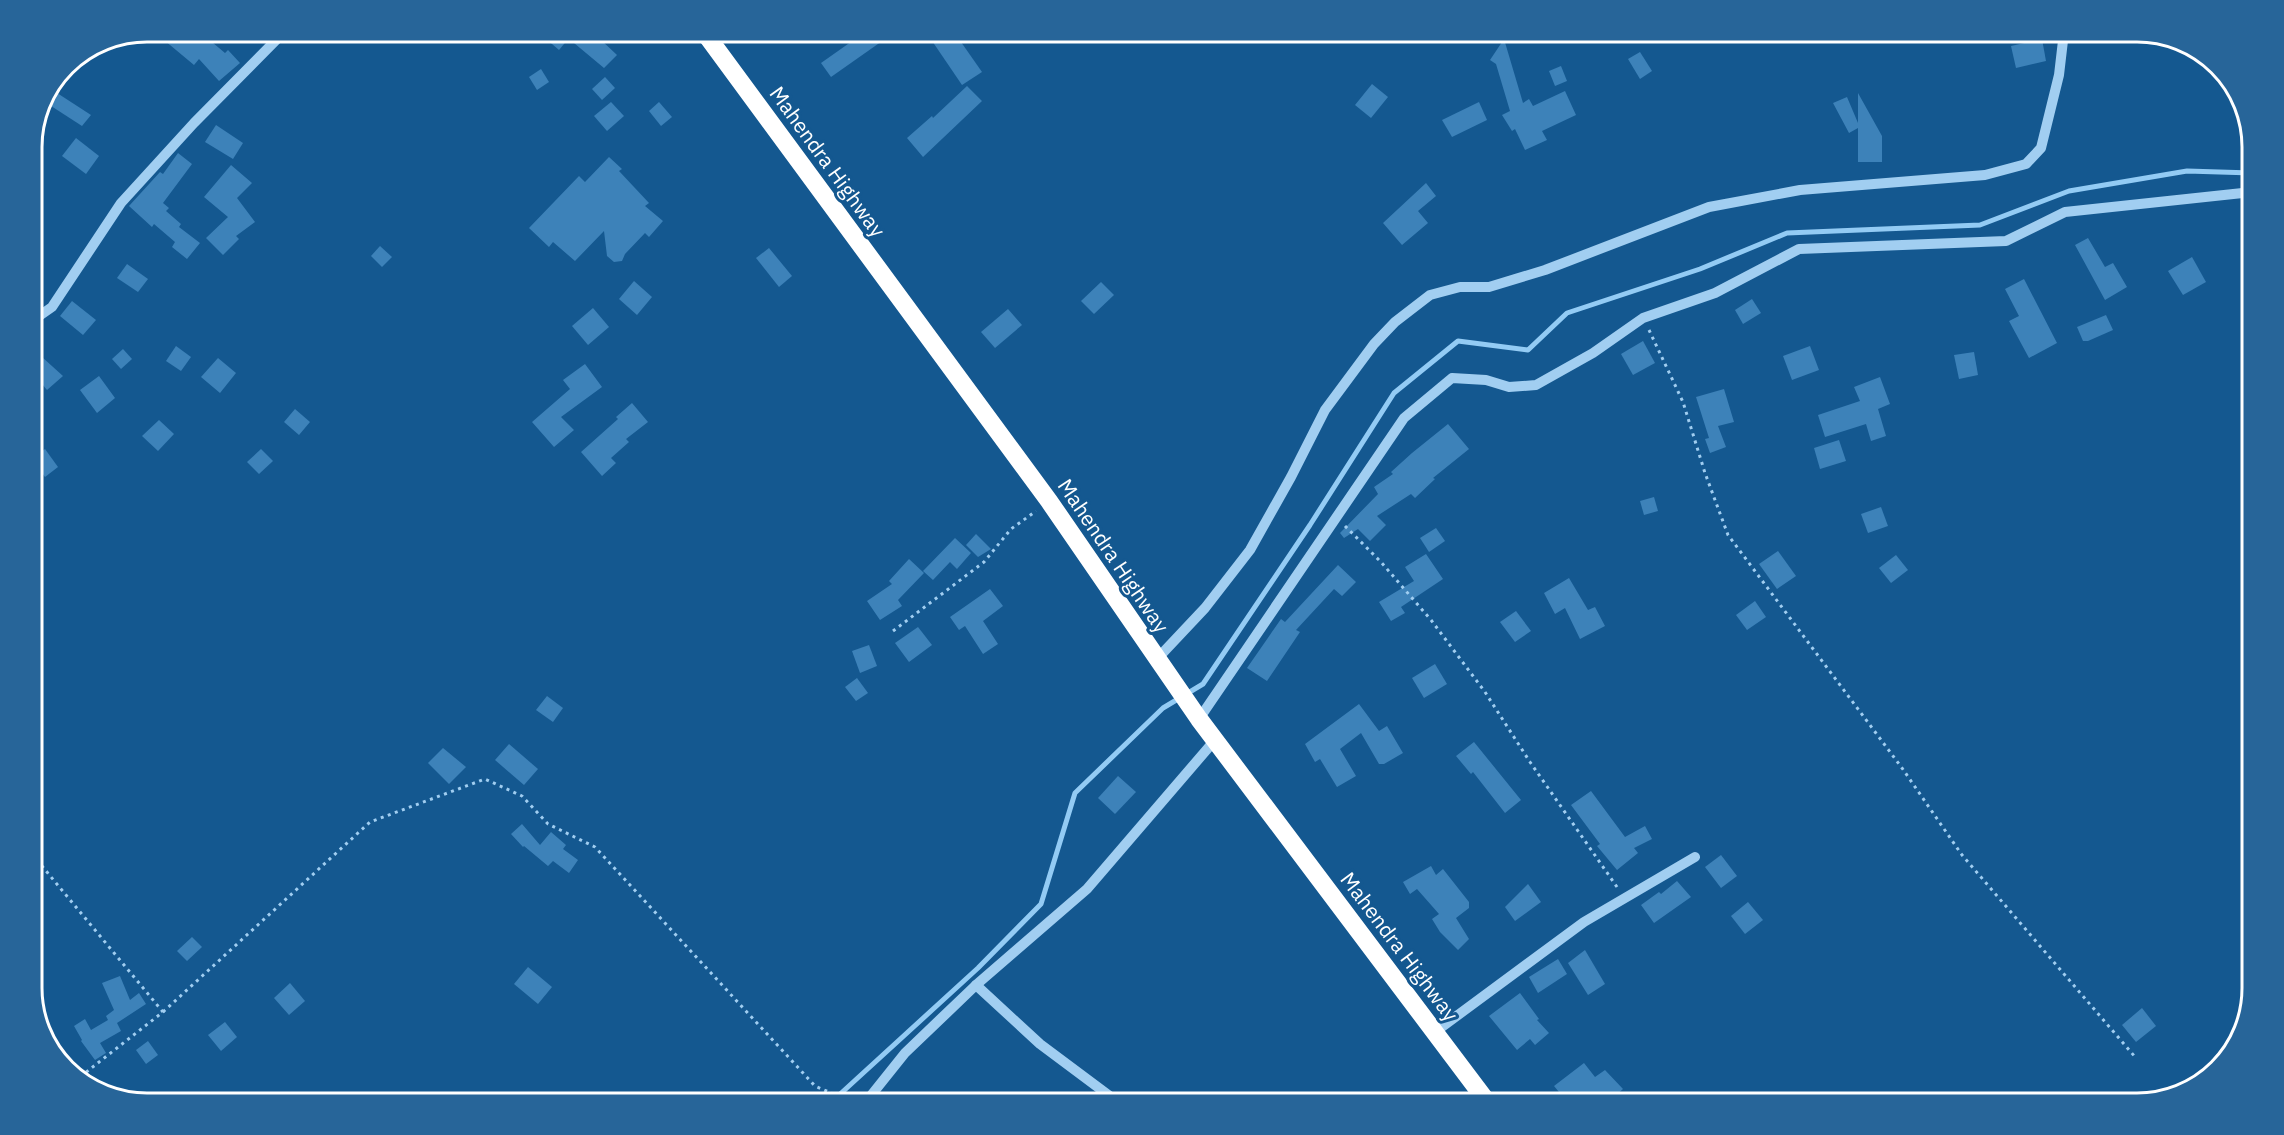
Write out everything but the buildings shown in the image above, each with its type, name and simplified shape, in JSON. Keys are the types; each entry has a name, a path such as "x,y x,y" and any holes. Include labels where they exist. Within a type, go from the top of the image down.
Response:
{"highway":[{"name":"Mahendra Highway","path":"711,42 1049,501 1195,713 1480,1093"}],"street":[{"path":"42,314 52,307 121,203 194,123 274,42"},
{"path":"1161,664 1250,550 1325,410 1374,344 1395,322 1431,295 1460,287 1489,287 1545,270 1709,207 1800,190 1984,175 2026,164 2041,148 2059,75 2063,42"},
{"path":"1195,713 1264,625 1404,418 1452,378 1486,381 1509,387 1536,385 1593,353 1643,318 1715,293 1799,249 2006,241 2066,212 2242,193"},
{"path":"874,1093 905,1053 976,985 1087,889 1215,740"},
{"path":"1435,1032 1584,922 1695,857"},
{"path":"976,985 1040,1044 1106,1093"}],"path":[{"path":"1643,318 1683,402 1705,473 1728,535 1902,768 1962,855 2136,1058"},
{"path":"893,631 984,562 1011,529 1049,501"},
{"path":"1336,516 1381,562 1431,620 1485,693 1625,898"},
{"path":"86,1073 163,1012 370,822 485,779 522,796 548,824 595,847 815,1086 830,1093"},
{"path":"42,866 163,1012"}],"waterway":[{"path":"841,1093 978,968 1041,904 1075,793 1163,708 1203,684 1310,525 1394,393 1458,341 1528,350 1567,313 1700,269 1787,233 1980,225 2069,191 2187,171 2242,173"}]}
